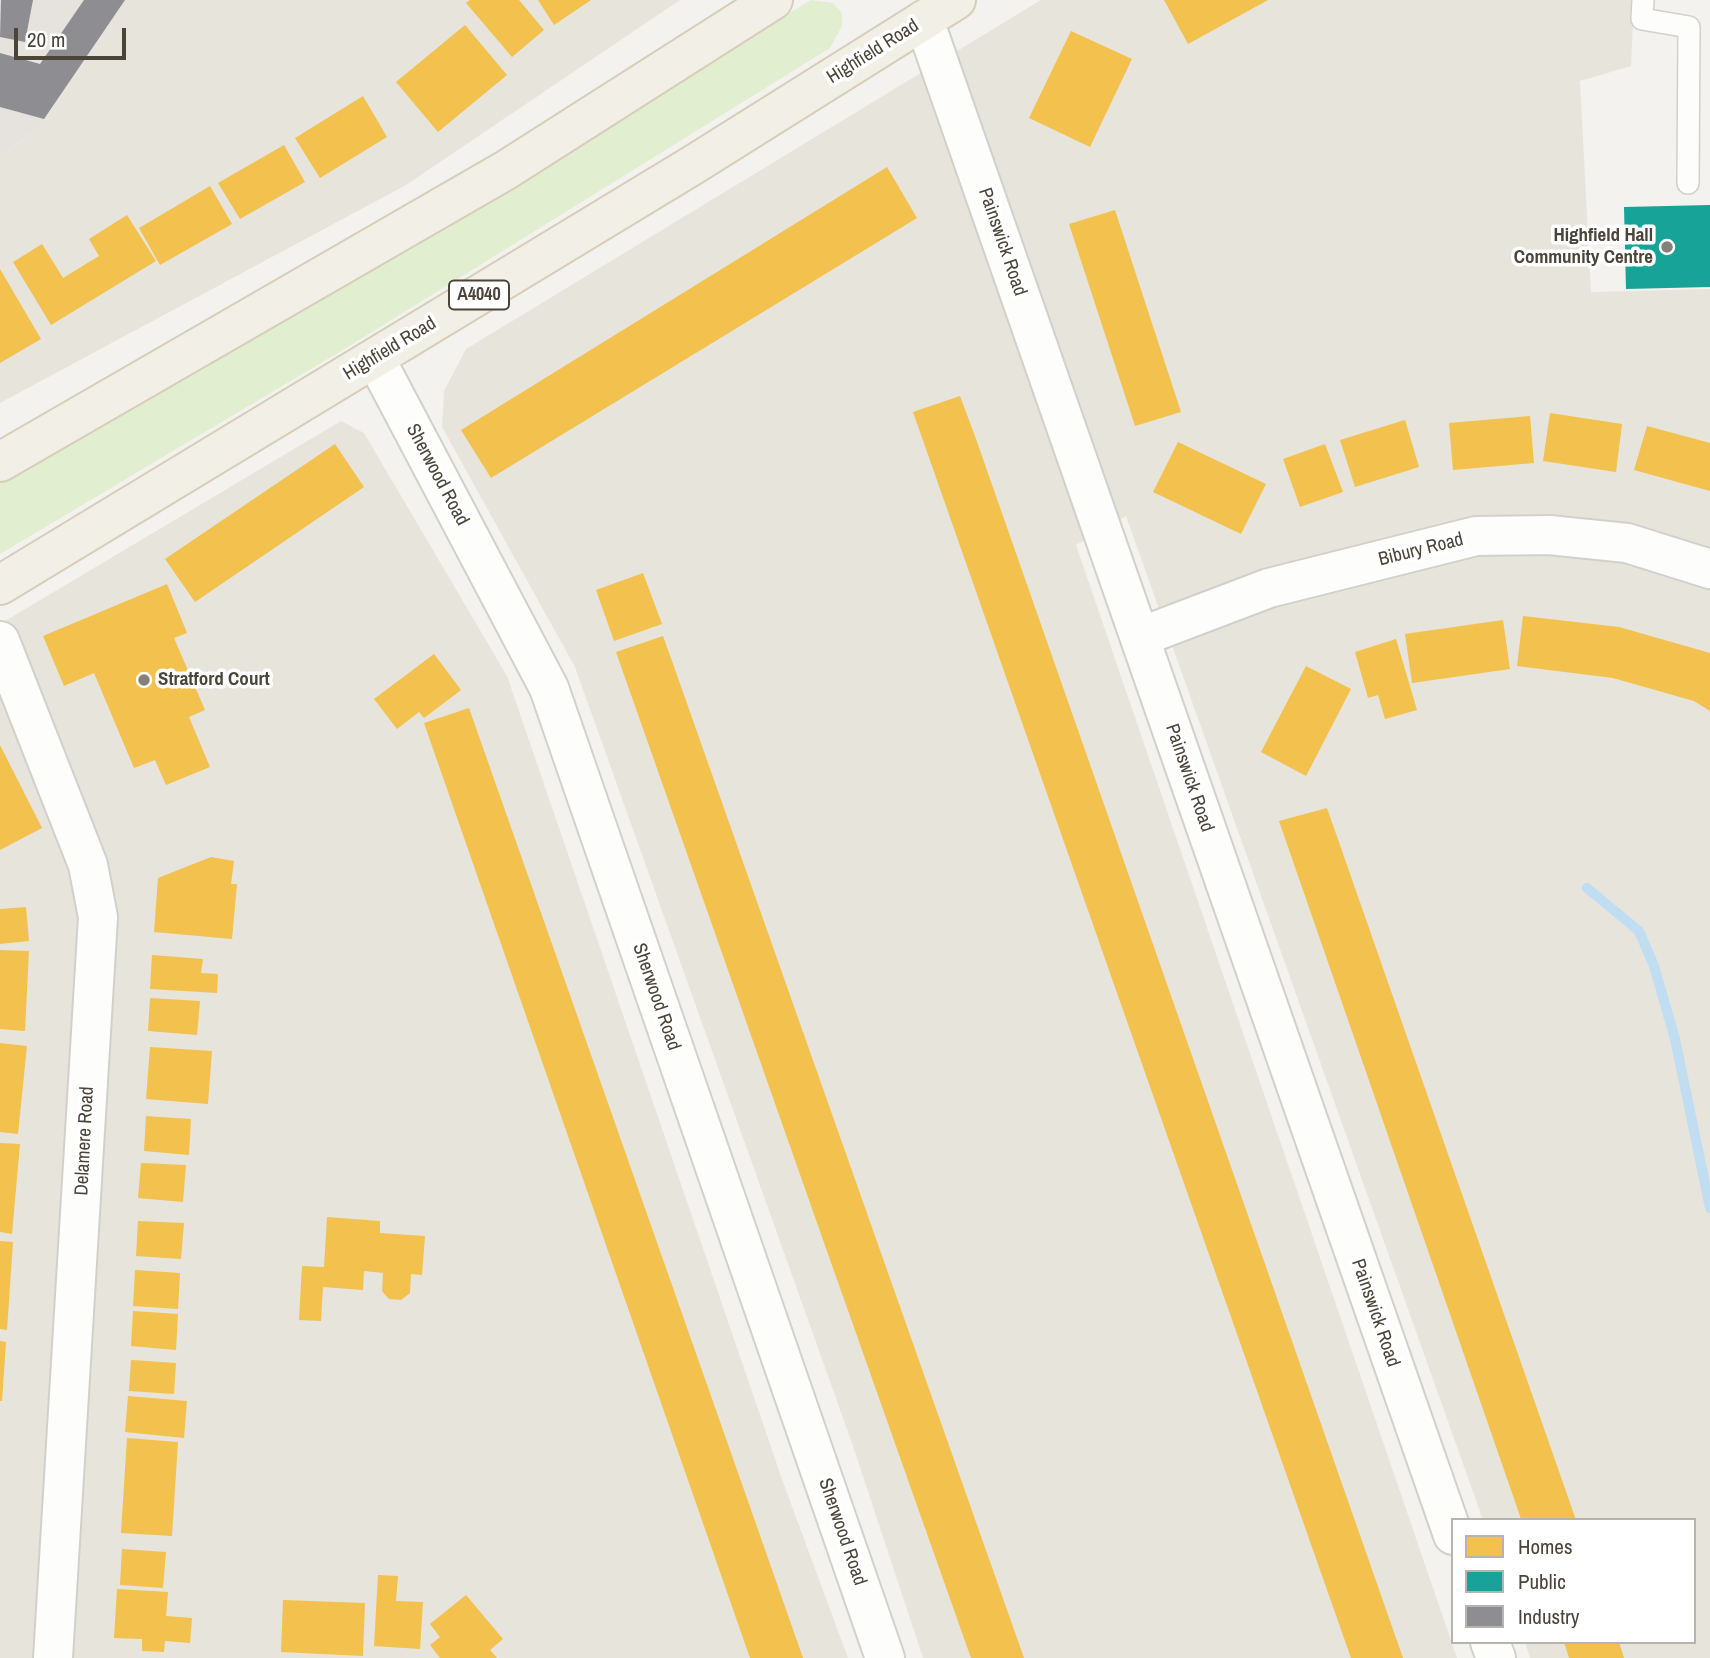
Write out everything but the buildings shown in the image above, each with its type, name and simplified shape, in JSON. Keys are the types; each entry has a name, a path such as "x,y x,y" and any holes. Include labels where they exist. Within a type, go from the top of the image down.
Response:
{"main road":[{"path":"0,461 506,170 773,0"},
{"name":"Highfield Road","path":"0,585 375,358 917,10 956,0"}],"street":[{"name":"Painswick Road","path":"917,10 1140,637 1451,1529"},
{"name":"Sherwood Road","path":"375,358 549,688 885,1658"},
{"name":"Bibury Road","path":"1140,637 1269,588 1476,536 1549,535 1627,543 1710,569"},
{"name":"Delamere Road","path":"0,641 88,865 98,917 53,1658"}],"lane":[{"path":"1643,0 1642,19 1689,27 1688,183"}],"shaded area":[{"path":"0,0 129,0 39,128 0,155"},
{"path":"129,0 680,0 406,185 0,403 0,155 39,128"},
{"path":"1041,0 1634,0 1631,66 1580,81 1591,292 1710,289 1710,1658 1530,1658 1526,1644 1696,1644 1696,1518 1482,1518 1126,516 1076,545 1457,1658 923,1658 853,1446 575,667 442,427 444,391 466,349"},
{"path":"341,421 364,433 507,676 783,1482 848,1658 0,1658 0,624"}],"green space":[{"path":"811,0 833,3 842,13 842,26 830,48 351,345 0,554 0,477 511,181"}],"waterway":[{"path":"1587,888 1639,931 1654,966 1675,1039 1710,1208"}],"place":[{"name":"Highfield Hall Community Centre","path":"1667,247"},
{"name":"Stratford Court","path":"144,680"}]}
